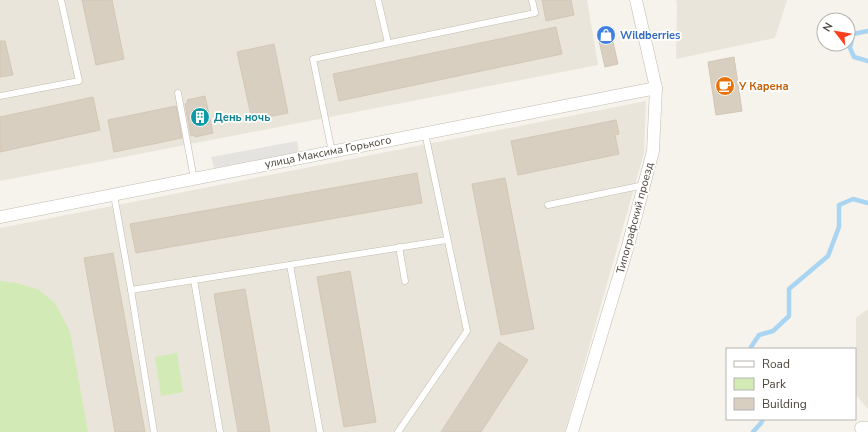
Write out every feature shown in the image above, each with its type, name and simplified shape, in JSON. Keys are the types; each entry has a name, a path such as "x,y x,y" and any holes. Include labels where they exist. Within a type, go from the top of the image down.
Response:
{"street":[{"name":"Типографский проезд","path":"572,432 628,246 652,151 656,88 636,0"},
{"name":"улица Максима Горького","path":"0,217 656,88"}],"lane":[{"path":"0,96 80,81 61,0"},
{"path":"378,0 388,44"},
{"path":"332,152 313,59 535,13 532,0"},
{"path":"178,92 194,179"},
{"path":"398,432 467,331 425,134"},
{"path":"548,205 644,185"},
{"path":"114,195 154,432"},
{"path":"131,290 447,240"},
{"path":"399,247 405,280"},
{"path":"290,264 320,432"},
{"path":"194,280 220,432"}],"shaded area":[{"path":"0,0 587,0 598,65 0,181"},
{"path":"676,0 787,0 775,38 676,59"},
{"path":"646,101 644,153 565,432 0,432 0,228"},
{"path":"297,141 299,152 214,168 211,157"},
{"path":"868,309 868,409 856,395 856,318"}],"green space":[{"path":"0,281 17,283 39,290 55,303 70,332 88,432 0,432"},
{"path":"177,353 183,392 161,396 155,357"}],"building":[{"path":"82,0 112,0 124,59 96,65"},
{"path":"542,0 571,0 574,15 546,21"},
{"path":"556,27 562,54 339,101 333,74"},
{"path":"610,29 618,64 605,67 597,32"},
{"path":"0,41 5,41 13,75 0,77"},
{"path":"274,44 288,113 252,120 237,52"},
{"name":"У Карена","path":"734,57 742,111 716,115 708,62"},
{"name":"День ночь","path":"205,96 213,133 195,137 194,135 191,136 185,104 188,103 187,100"},
{"path":"93,97 100,130 0,152 0,117"},
{"path":"176,106 182,138 114,152 108,120"},
{"path":"616,120 619,134 615,135 619,154 518,175 511,141"},
{"path":"417,173 422,203 136,253 130,224"},
{"path":"505,178 534,329 501,335 472,184"},
{"path":"113,253 145,432 115,432 84,258"},
{"path":"350,271 376,422 344,427 317,277"},
{"path":"245,289 270,432 238,432 214,294"},
{"path":"499,342 528,360 481,432 441,432"}],"waterway":[{"path":"868,31 853,34 850,48 854,57 868,61"},
{"path":"751,348 759,335 773,331 789,316 789,289 828,256 839,227 839,205 853,199 868,203"},
{"path":"753,432 762,420"}],"place":[{"name":"Wildberries","path":"606,35"},
{"name":"У Карена","path":"725,86"},
{"name":"День ночь","path":"200,117"}]}
